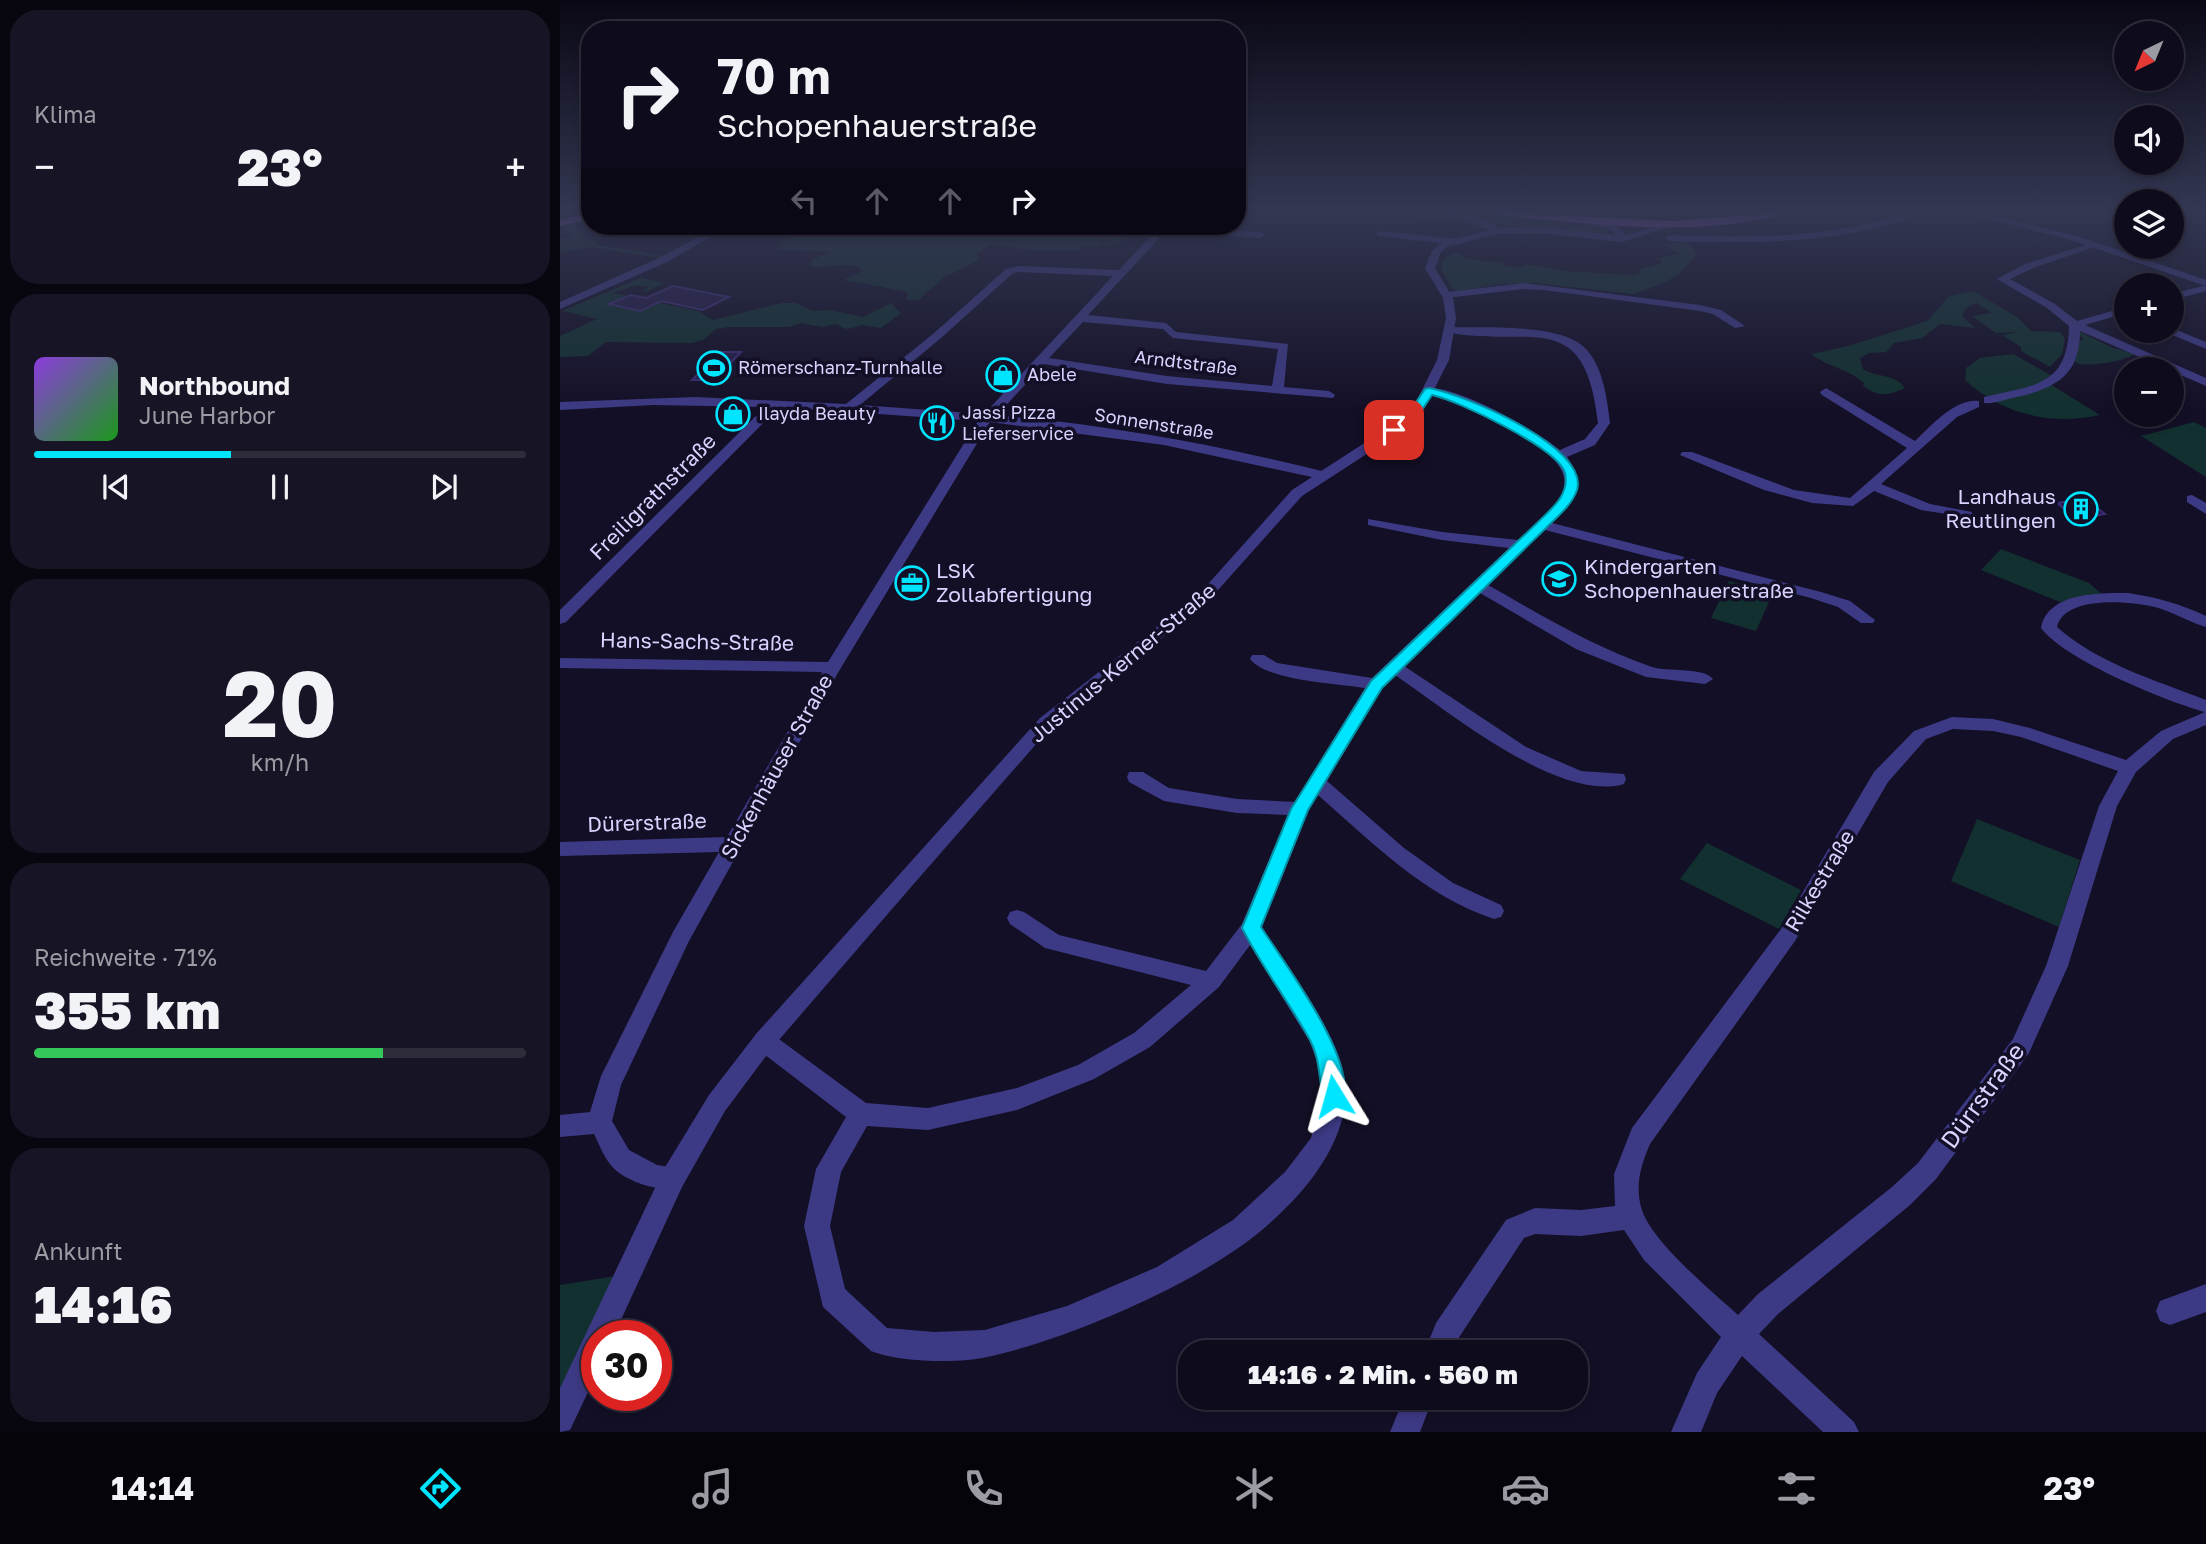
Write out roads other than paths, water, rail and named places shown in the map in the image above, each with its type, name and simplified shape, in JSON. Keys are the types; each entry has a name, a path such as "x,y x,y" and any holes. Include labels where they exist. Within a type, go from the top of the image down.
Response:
{"street":[{"path":"560,306 621,279"},
{"path":"849,408 1001,279"},
{"name":"Sickenhäuser Straße","path":"600,1122 609,1084 680,938 834,667 986,417 1118,279"},
{"name":"Justinus-Kerner-Straße","path":"673,1178 716,1103 764,1041 1046,722 1195,605 1226,575 1284,505 1321,475 1394,430 1416,410 1429,391 1443,360 1450,330 1450,310 1446,295 1435,279"},
{"path":"2002,279 2051,306 2075,325 2203,377"},
{"path":"2187,279 2206,286"},
{"path":"1446,295 1524,286 1544,287 1681,304 1717,312 1739,326"},
{"path":"2184,293 2206,286"},
{"path":"2075,325 2114,314"},
{"path":"1080,318 1166,326 1173,335 1284,346 1277,391"},
{"path":"1988,400 2046,385 2060,375 2075,352 2075,325"},
{"path":"1450,330 1557,338 1581,350 1601,390 1604,423 1590,442 1558,456"},
{"path":"2184,337 2206,346"},
{"name":"Arndtstraße","path":"1039,360 1167,380 1329,396"},
{"path":"2184,379 2203,377"},
{"path":"764,1041 861,1114 929,1119 1017,1099 1086,1072 1142,1040 1211,981 1251,928 1300,809 1376,684 1542,525 1564,503 1572,489 1571,471 1558,456 1522,431 1468,403 1429,391"},
{"path":"1826,392 1917,448"},
{"name":"Sonnenstraße","path":"560,406 665,401 775,404 986,417 1142,438 1321,475"},
{"name":"Freiligrathstraße","path":"560,619 775,404"},
{"path":"1687,455 1818,500 1853,502 1953,414 1975,404"},
{"path":"1874,486 1926,507 1967,515"},
{"path":"2192,499 2206,510"},
{"path":"1373,522 1441,536 1521,545"},
{"path":"1542,525 1816,595 1844,604 1867,620"},
{"path":"1478,586 1582,645 1652,673 1705,679"},
{"path":"2206,622 2159,603 2131,597 2104,596 2055,610 2049,628 2062,642 2087,656 2206,707"},
{"path":"1258,659 1273,668 1376,684"},
{"name":"Hans-Sachs-Straße","path":"560,663 834,667"},
{"path":"1394,667 1520,751 1578,778 1617,779"},
{"name":"Dürrstraße","path":"1685,1432 1707,1383 1740,1334 1768,1304 1902,1195 1927,1171 2021,1046 2057,966 2108,806 2129,768 2167,735 2206,718"},
{"name":"Rilkestraße","path":"1844,1432 1680,1280 1654,1251 1630,1216 1624,1192 1625,1171 1641,1136 1788,935 1881,777 1920,735 1952,723 1993,725 2024,732 2129,768"},
{"path":"1136,777 1164,794 1237,806 1300,809"},
{"path":"1316,782 1407,860 1446,888 1494,911"},
{"name":"Dürerstraße","path":"560,849 735,844"},
{"path":"1017,918 1054,942 1211,981"},
{"path":"861,1114 829,1169 817,1226 833,1297 881,1341 934,1346 985,1344 1069,1319 1166,1276 1242,1229 1294,1181 1322,1143 1334,1096 1331,1068 1320,1038 1251,928"},
{"path":"560,1126 600,1122 620,1158 654,1177 673,1178 607,1320"},
{"path":"1443,1340 1515,1229 1535,1220 1581,1223 1630,1216"},
{"path":"2170,1311 2206,1298"},
{"path":"560,1420 581,1375"},
{"path":"1405,1432 1414,1410"}],"place":[{"name":"Römerschanz-Turnhalle","path":"714,368"},
{"name":"Abele","path":"1003,375"},
{"name":"Ilayda Beauty","path":"733,414"},
{"name":"Jassi Pizza Lieferservice","path":"937,423"},
{"name":"Landhaus Reutlingen","path":"2081,509"},
{"name":"Kindergarten Schopenhauerstraße","path":"1559,579"},
{"name":"LSK Zollabfertigung","path":"912,583"}]}
